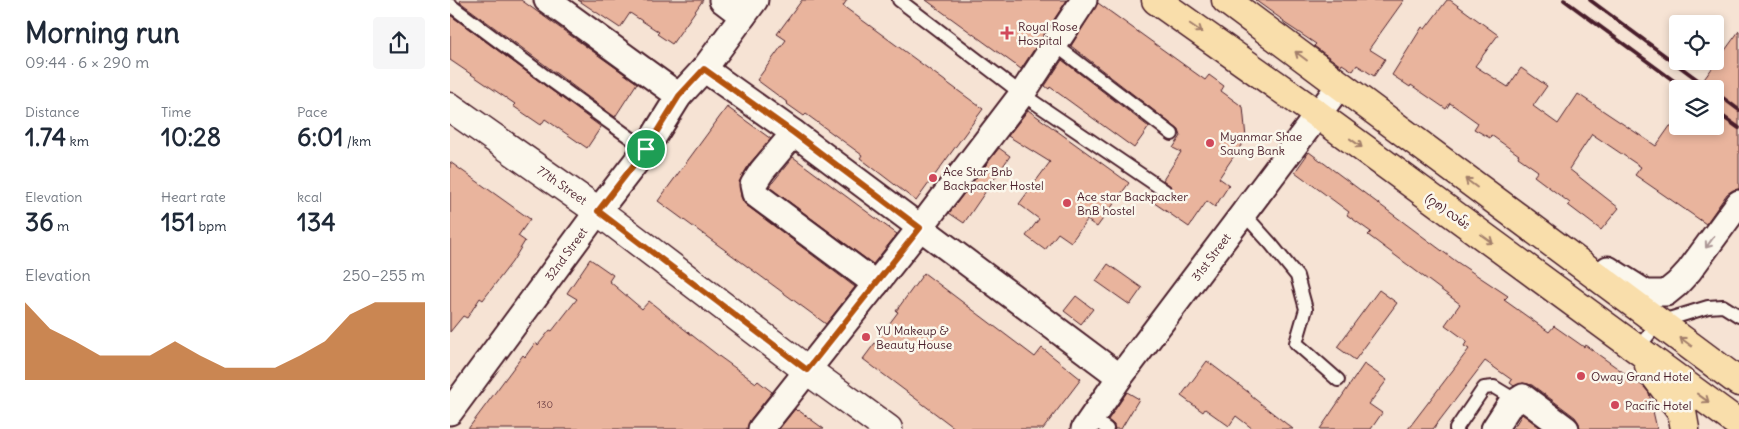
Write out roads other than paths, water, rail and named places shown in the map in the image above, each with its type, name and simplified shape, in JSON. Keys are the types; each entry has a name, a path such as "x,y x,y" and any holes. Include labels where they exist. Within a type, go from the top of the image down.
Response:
{"main road":[{"name":"(၇၈) လမ်း","path":"1156,0 1317,114 1733,420"},
{"path":"1226,0 1739,382"},
{"path":"1642,353 1650,369 1682,412 1685,429"}],"street":[{"path":"547,0 679,96"},
{"path":"722,0 749,8"},
{"path":"761,429 920,228 1022,94 1084,0"},
{"name":"32nd Street","path":"450,412 646,149 679,96 704,69 749,8"},
{"path":"704,69 794,133 1120,377"},
{"name":"31st Street","path":"1094,425 1120,377 1340,85"},
{"name":"77th Street","path":"450,107 598,211 807,370 888,429"},
{"path":"794,133 762,171 753,185 755,194 876,284"},
{"path":"1498,203 1517,207 1646,293 1666,293 1689,271 1739,203"},
{"path":"1494,429 1509,406 1523,398 1527,399 1566,429"}],"lane":[{"path":"899,0 1022,94 1165,191"},
{"path":"450,4 646,149"},
{"path":"1054,44 1172,134"},
{"path":"1244,214 1297,276 1306,309 1296,343 1338,380"},
{"path":"1642,353 1659,322 1708,308 1723,306 1739,316"},
{"path":"1456,429 1484,388 1494,387 1517,400"}],"railway":[{"path":"1564,0 1673,80"},
{"path":"1590,0 1698,80"},
{"path":"1724,99 1739,110"},
{"path":"1724,117 1739,128"}],"place":[{"name":"Royal Rose Hospital","path":"1007,33"},
{"name":"Myanmar Shae Saung Bank","path":"1210,143"},
{"name":"Ace Star Bnb Backpacker Hostel","path":"933,178"},
{"name":"Ace star Backpacker BnB hostel","path":"1067,203"},
{"name":"YU Makeup & Beauty House","path":"866,337"},
{"name":"Oway Grand Hotel","path":"1581,376"},
{"name":"Pacific Hotel","path":"1615,405"}]}
